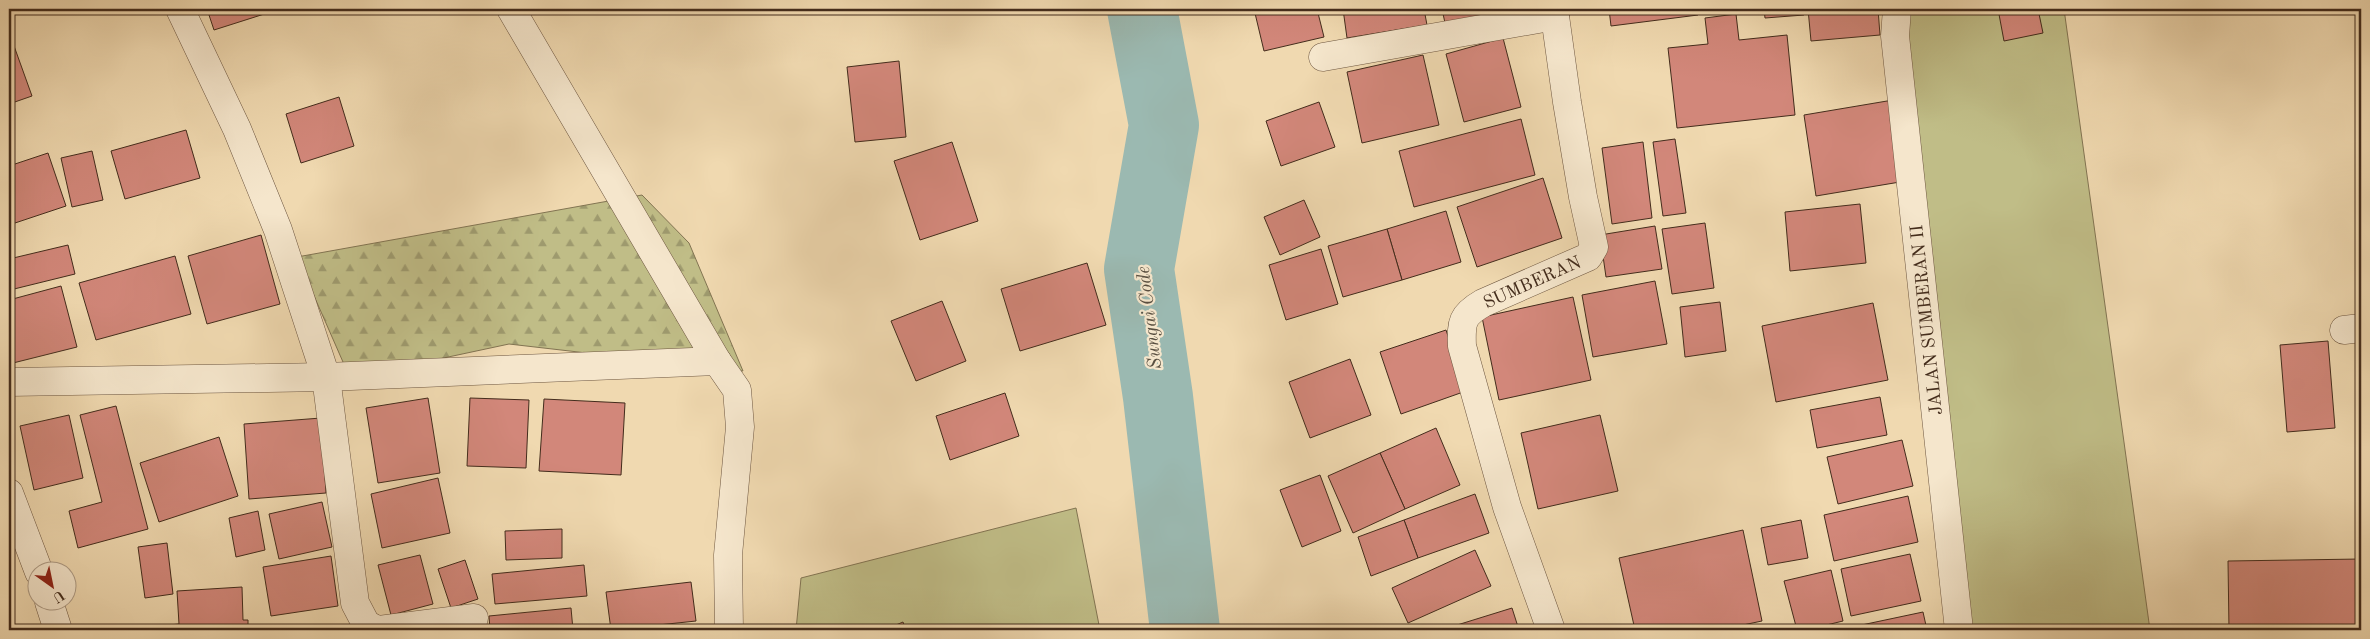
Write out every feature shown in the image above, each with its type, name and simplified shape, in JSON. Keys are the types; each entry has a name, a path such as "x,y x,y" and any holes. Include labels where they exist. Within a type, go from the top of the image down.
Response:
{"street":[{"path":"180,9 237,129 274,221 326,378 355,603 366,624 378,630 474,618"},
{"path":"511,9 717,361 737,390 740,427 728,556 729,630"},
{"name":"JALAN SUMBERAN II","path":"1897,9 1895,36 1959,630"},
{"path":"1323,57 1554,12"},
{"name":"SUMBERAN","path":"1551,630 1507,507 1462,346 1461,325 1469,311 1483,302 1588,257 1594,247 1567,102 1554,12"},
{"path":"9,382 326,378 717,361"},
{"path":"9,493 35,562"},
{"path":"52,612 58,630"}],"green space":[{"path":"1906,9 2064,9 2150,630 1961,630"},
{"path":"642,195 689,243 743,371 509,344 350,378 297,257"},
{"path":"1076,508 1100,630 796,630 801,578"}],"building":[{"path":"207,9 280,9 214,30"},
{"path":"1254,9 1317,9 1324,37 1264,51"},
{"path":"1343,9 1424,9 1427,25 1347,38"},
{"path":"1442,9 1507,9 1507,10 1445,23"},
{"path":"1609,9 1698,9 1698,15 1611,26"},
{"path":"1764,9 1804,9 1804,15 1765,18"},
{"path":"1808,9 1878,9 1880,35 1811,41"},
{"path":"1998,9 2038,9 2043,33 2004,41"},
{"path":"1736,14 1739,40 1787,35 1795,115 1677,128 1668,48 1708,44 1705,18"},
{"path":"9,32 32,96 9,104"},
{"path":"1503,38 1521,107 1464,122 1446,54"},
{"path":"1423,55 1439,125 1362,143 1347,72"},
{"path":"899,61 906,137 855,142 847,67"},
{"path":"339,97 354,146 301,163 286,114"},
{"path":"1893,100 1906,181 1816,196 1804,115"},
{"path":"1319,102 1335,147 1281,166 1266,121"},
{"path":"1521,119 1535,175 1414,207 1399,151"},
{"path":"186,130 200,178 125,199 111,151"},
{"path":"1675,139 1686,213 1663,216 1653,142"},
{"path":"952,142 978,221 920,240 894,161"},
{"path":"1643,142 1652,218 1612,224 1602,148"},
{"path":"92,151 103,200 72,207 61,158"},
{"path":"48,153 66,206 9,225 9,166"},
{"path":"1543,178 1562,238 1477,267 1457,207"},
{"path":"1304,200 1320,237 1280,255 1264,217"},
{"path":"1860,204 1866,263 1790,271 1785,212"},
{"path":"1446,211 1461,262 1402,280 1387,229"},
{"path":"1705,223 1714,288 1672,294 1662,229"},
{"path":"1655,226 1662,269 1606,277 1600,235"},
{"path":"1387,229 1402,280 1343,297 1328,246"},
{"path":"261,235 280,304 207,324 188,256"},
{"path":"68,245 75,274 10,290 9,259"},
{"path":"1321,249 1338,304 1286,320 1269,265"},
{"path":"175,256 191,314 96,340 79,283"},
{"path":"1087,263 1106,325 1020,351 1001,289"},
{"path":"1655,281 1667,344 1593,357 1582,295"},
{"path":"61,286 77,347 9,364 9,300"},
{"path":"1573,297 1591,380 1499,400 1482,317"},
{"path":"942,301 966,361 916,381 891,321"},
{"path":"1720,302 1726,351 1685,357 1680,307"},
{"path":"1873,303 1888,380 1776,402 1762,326"},
{"path":"1446,330 1466,391 1401,414 1380,352"},
{"path":"2328,341 2335,428 2287,432 2280,345"},
{"path":"1350,359 1371,415 1310,438 1289,382"},
{"path":"1005,393 1019,436 950,460 936,416"},
{"path":"1880,397 1887,435 1817,448 1810,410"},
{"path":"428,398 440,473 378,483 366,408"},
{"path":"470,398 529,400 526,468 467,466"},
{"path":"544,399 625,403 621,475 539,471"},
{"path":"116,406 148,529 78,548 69,511 102,502 80,415"},
{"path":"69,415 83,478 34,490 20,426"},
{"path":"1600,415 1618,491 1538,509 1521,433"},
{"path":"321,418 326,493 249,499 244,424"},
{"path":"1436,428 1460,485 1405,509 1380,453"},
{"path":"219,437 238,496 159,522 140,463"},
{"path":"1902,440 1913,486 1838,504 1827,457"},
{"path":"1380,453 1405,509 1353,533 1328,476"},
{"path":"1320,475 1341,531 1302,547 1280,490"},
{"path":"438,478 450,533 382,548 371,494"},
{"path":"1475,494 1489,533 1418,558 1404,520"},
{"path":"1908,496 1918,542 1834,561 1824,515"},
{"path":"322,502 332,547 279,559 269,514"},
{"path":"258,511 265,550 236,557 229,518"},
{"path":"1404,520 1418,558 1371,576 1358,537"},
{"path":"1801,520 1808,558 1768,565 1761,528"},
{"path":"562,529 562,558 506,560 505,531"},
{"path":"1743,530 1762,621 1719,630 1635,630 1619,558"},
{"path":"167,543 173,594 145,598 138,547"},
{"path":"1475,550 1491,586 1408,623 1392,588"},
{"path":"1910,554 1921,601 1851,616 1841,569"},
{"path":"420,555 433,604 391,615 378,565"},
{"path":"331,556 338,606 271,616 263,567"},
{"path":"2361,559 2361,630 2229,630 2228,561"},
{"path":"465,560 478,599 451,608 438,569"},
{"path":"584,565 587,596 495,604 492,574"},
{"path":"1831,570 1843,621 1806,630 1797,630 1784,581"},
{"path":"691,582 696,621 611,630 606,592"},
{"path":"242,587 243,620 248,620 248,630 169,630 169,625 179,624 177,591"},
{"path":"571,608 573,630 490,630 489,616"},
{"path":"1512,608 1519,630 1441,630"},
{"path":"1923,612 1927,630 1838,630"},
{"path":"903,622 906,630 884,630"},
{"path":"695,625 696,630 651,630"},
{"path":"274,626 319,630 274,630"}],"waterway":[{"name":"Sungai Code","path":"1142,9 1164,125 1139,269 1158,397 1185,630"}]}
